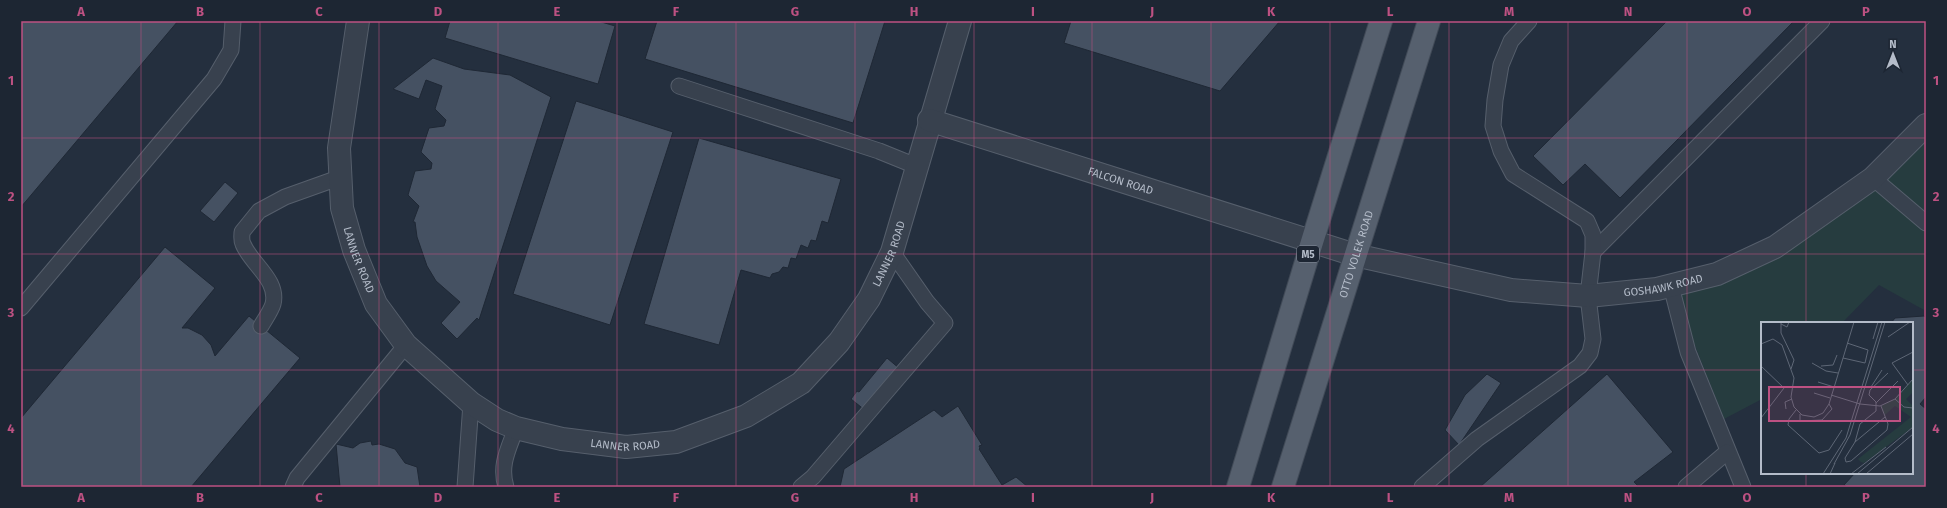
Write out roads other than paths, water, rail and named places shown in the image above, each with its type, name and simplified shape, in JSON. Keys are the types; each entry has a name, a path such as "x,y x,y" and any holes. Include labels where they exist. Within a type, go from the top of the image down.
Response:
{"main road":[{"name":"M5","path":"1238,487 1312,242 1382,21"},
{"name":"OTTO VOLEK ROAD","path":"1283,487 1429,21"}],"street":[{"name":"LANNER ROAD","path":"358,21 339,148 342,208 354,250 376,304 406,345 471,403 497,420 516,428 562,439 626,447 676,442 746,416 801,383 838,342 869,299 892,252 929,120 960,21"},
{"name":"FALCON ROAD","path":"929,120 1355,255"},
{"name":"GOSHAWK ROAD","path":"1355,255 1511,290 1588,296 1671,286 1717,274 1775,247 1873,178 1926,125"}],"lane":[{"path":"21,308 214,79 231,50 233,21"},
{"path":"1422,487 1477,439 1580,366 1590,353 1594,339 1588,296 1593,252 1593,235 1587,221 1513,174 1500,151 1493,126 1500,65 1518,21"},
{"path":"1511,41 1529,21"},
{"path":"1593,252 1822,21"},
{"path":"679,86 879,151 916,166"},
{"path":"261,326 273,303 272,289 264,272 249,256 242,243 242,232 259,211 285,197 341,177"},
{"path":"1873,178 1926,223"},
{"path":"801,487 813,477 945,323 927,302 892,252"},
{"path":"1671,286 1688,352 1727,452 1744,487"},
{"path":"293,487 297,478 406,345"},
{"path":"465,487 471,403"},
{"path":"506,487 503,478 503,462 516,428"},
{"path":"1686,487 1727,452"}]}
